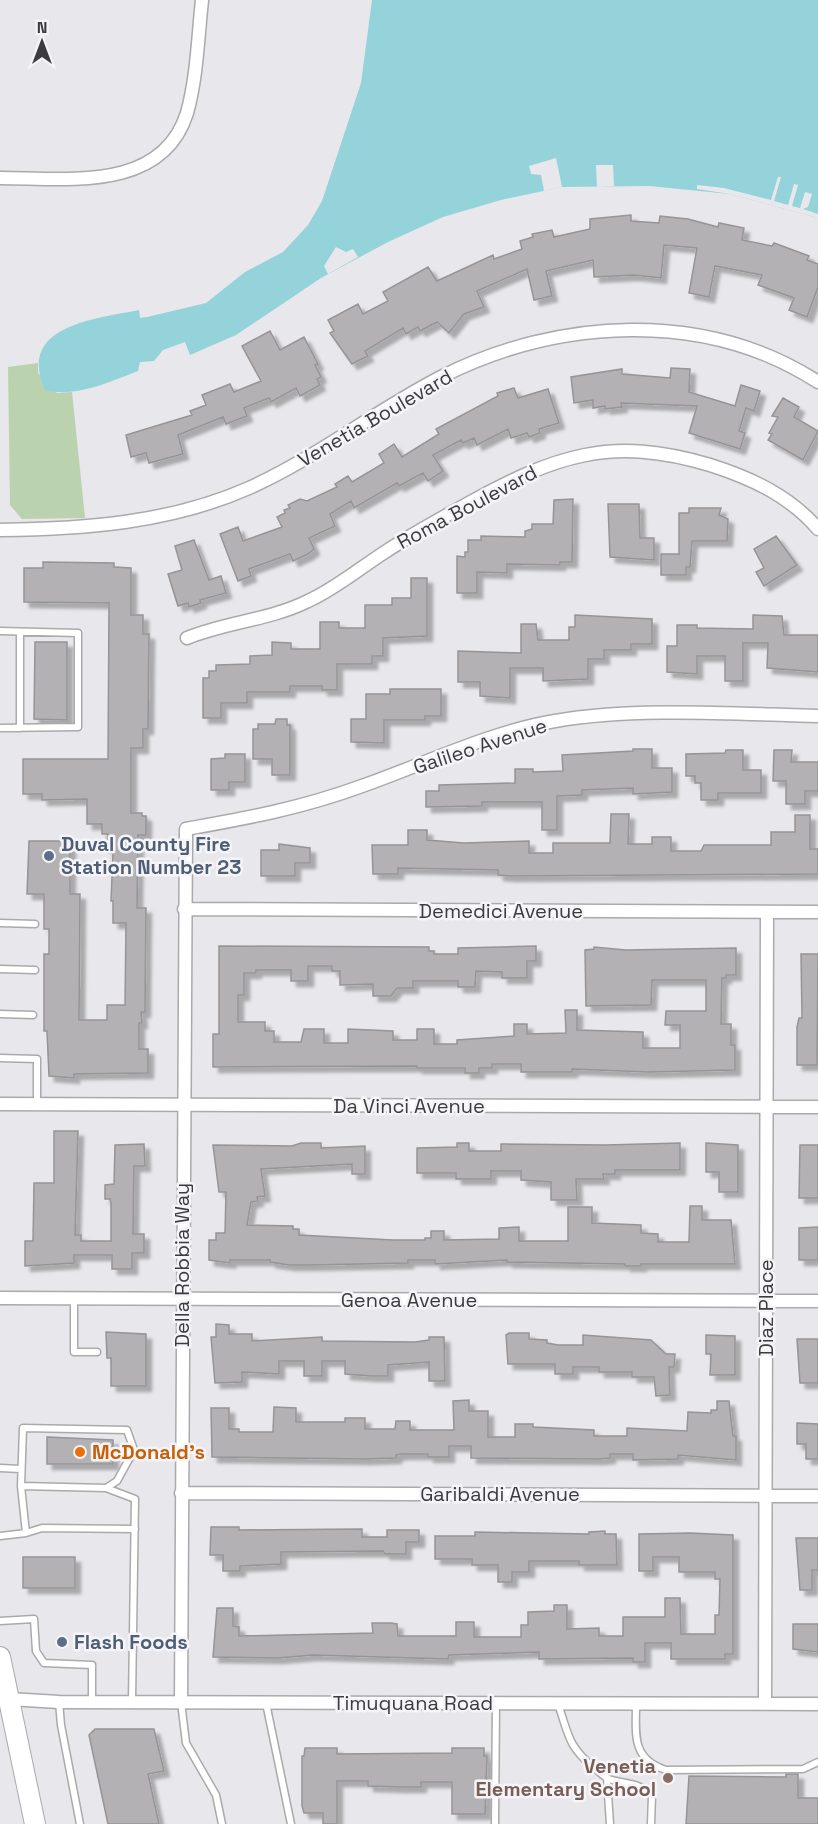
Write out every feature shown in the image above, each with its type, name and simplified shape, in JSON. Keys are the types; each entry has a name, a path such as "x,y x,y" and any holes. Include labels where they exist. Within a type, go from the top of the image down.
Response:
{"highway":[{"path":"0,1657 34,1824"}],"street":[{"path":"0,178 90,178 116,175 140,167 159,156 175,138 186,114 192,85 202,0"},
{"name":"Venetia Boulevard","path":"0,530 92,526 144,520 248,489 296,464 443,376 529,344 574,335 647,329 686,333 753,350 818,382"},
{"name":"Roma Boulevard","path":"186,638 214,627 265,617 309,601 407,537 505,483 547,463 580,454 613,450 654,453 687,458 733,472 762,485 789,502 818,529"},
{"name":"Galileo Avenue","path":"186,829 272,814 359,787 512,731 556,721 693,713 818,717"},
{"name":"Della Robbia Way","path":"181,1701 186,829"},
{"name":"Demedici Avenue","path":"184,909 818,912"},
{"name":"Diaz Place","path":"765,1704 767,912"},
{"name":"Da Vinci Avenue","path":"0,1104 818,1107"},
{"name":"Genoa Avenue","path":"0,1298 818,1301"},
{"name":"Garibaldi Avenue","path":"182,1493 818,1496"},
{"name":"Timuquana Road","path":"9,1699 59,1702 818,1704"}],"lane":[{"path":"0,631 78,633 78,727 0,728"},
{"path":"20,632 20,728"},
{"path":"0,923 35,924"},
{"path":"0,969 35,970"},
{"path":"0,1014 33,1015"},
{"path":"0,1058 37,1059 37,1104"},
{"path":"74,1299 74,1352 97,1352"},
{"path":"26,1533 21,1486 23,1428 127,1430 134,1449 117,1481 106,1488"},
{"path":"0,1468 21,1469"},
{"path":"21,1486 106,1488 135,1498 132,1701"},
{"path":"0,1536 26,1533 42,1528 135,1528"},
{"path":"0,1621 34,1619 36,1651 44,1663 92,1665 92,1702"},
{"path":"181,1701 186,1743 216,1795 222,1824"},
{"path":"59,1702 61,1725 80,1824"},
{"path":"266,1702 291,1824"},
{"path":"495,1824 496,1703"},
{"path":"558,1703 571,1744 607,1779 643,1786 652,1796 651,1824"},
{"path":"636,1703 636,1741 642,1756 651,1766 666,1770 803,1769 818,1762"},
{"path":"607,1779 610,1824"}],"green space":[{"path":"38,363 38,373 57,393 72,392 85,518 22,519 10,505 8,367"}],"water":[{"path":"372,0 818,0 818,218 730,194 649,186 562,187 501,200 443,217 388,242 321,278 236,335 190,355 185,342 163,350 154,361 140,362 138,371 104,384 68,392 45,390 39,368 41,351 51,338 65,329 102,317 139,310 140,318 206,303 245,272 283,252 308,225 322,201 361,83"}],"pier":[{"path":"556,158 562,187 544,191 541,175 531,174 529,166"},
{"path":"596,165 613,165 614,186 597,187"},
{"path":"778,177 781,177 774,201 788,205 794,184 798,185 792,206 800,208 805,192 812,194 808,207 803,209 818,214 818,218 730,194 697,189 697,185 724,188 771,200"},
{"path":"336,247 346,252 353,249 358,257 328,274 324,266"}],"building":[{"path":"631,215 631,221 659,223 660,216 688,219 718,227 719,223 744,228 742,240 772,246 774,243 809,256 807,260 818,264 818,287 807,317 789,310 794,298 758,285 762,275 715,266 709,297 689,293 697,248 664,245 661,278 634,275 594,277 593,260 546,271 552,296 534,300 527,269 477,291 484,307 464,314 449,333 437,322 420,331 418,327 406,334 403,328 365,351 368,356 352,364 330,333 334,331 328,320 358,304 363,314 388,301 383,292 428,267 437,281 493,255 494,259 522,249 520,241 533,237 532,234 552,230 554,237 590,229 590,219"},
{"path":"270,331 280,350 304,337 318,364 315,365 321,377 317,379 320,385 300,396 296,388 271,402 269,398 244,408 247,416 226,424 223,417 178,435 183,454 149,463 146,453 131,457 126,435 192,415 190,411 206,405 202,395 230,384 234,392 261,381 242,346"},
{"path":"671,368 690,369 689,392 735,406 741,385 760,391 754,411 746,408 739,431 745,433 740,449 689,433 697,406 621,403 622,407 605,409 605,406 593,408 593,400 574,403 571,377 622,369 622,374 670,378"},
{"path":"514,388 518,398 548,389 559,423 539,429 540,433 529,437 527,433 511,438 508,429 477,445 474,438 463,443 461,440 433,455 443,471 428,481 423,473 399,486 397,483 354,508 351,501 330,514 335,526 309,538 314,549 308,554 293,561 290,554 249,569 251,576 238,581 220,534 238,527 243,541 282,527 277,517 290,508 288,505 300,499 307,501 337,487 335,484 348,476 352,482 384,463 379,454 394,444 402,457 439,434 436,429 498,396 497,393"},
{"path":"783,398 799,407 794,417 818,431 803,460 768,440 772,434 769,433 778,417 772,416"},
{"path":"573,499 572,562 560,562 560,565 507,564 507,573 477,572 477,593 457,593 457,556 465,557 465,552 468,552 468,540 481,540 481,536 525,537 525,531 532,529 532,524 553,524 554,500"},
{"path":"608,504 639,504 640,538 654,538 654,560 610,557"},
{"path":"689,508 721,508 719,515 728,519 727,541 692,541 690,567 686,567 686,575 661,575 661,554 679,554 679,513 689,513"},
{"path":"776,536 797,565 764,586 756,572 764,568 754,549"},
{"path":"194,540 209,580 221,576 226,593 200,600 201,603 189,607 188,603 178,606 168,574 182,570 175,546"},
{"path":"43,562 114,563 114,567 131,568 131,615 143,615 143,634 149,634 148,729 143,729 143,748 131,748 131,813 142,813 142,816 146,816 146,835 138,835 137,908 146,908 145,1012 141,1012 142,1023 139,1023 139,1049 148,1049 148,1073 74,1074 74,1078 49,1076 47,1031 44,1031 44,954 49,954 49,929 44,929 44,894 27,894 29,841 70,841 70,894 80,894 79,1020 107,1020 107,1005 125,1005 126,923 113,923 113,901 111,901 113,853 108,853 108,834 102,834 102,824 87,824 87,799 42,800 42,794 23,794 23,759 108,759 109,603 24,602 24,568 43,568"},
{"path":"411,578 427,578 427,636 383,638 383,656 372,656 372,664 337,664 337,690 322,690 322,686 290,686 290,692 247,692 247,703 221,703 221,718 203,718 203,678 209,678 209,671 216,671 216,665 250,664 250,656 272,655 272,642 291,643 291,649 320,649 320,622 339,622 339,628 365,628 365,605 392,605 392,598 411,598"},
{"path":"575,615 652,619 652,644 631,644 631,650 604,650 604,659 588,659 588,679 543,681 543,668 510,668 510,698 480,696 480,682 458,682 458,651 521,653 521,624 536,624 538,640 569,640 569,627 575,627"},
{"path":"753,615 782,616 784,635 818,635 818,672 767,668 768,643 743,643 743,681 725,681 725,656 697,656 697,674 667,672 667,646 677,646 677,625 697,625 697,628 753,629"},
{"path":"35,642 67,642 67,720 34,719"},
{"path":"390,689 441,689 441,716 425,716 425,720 384,720 384,743 351,742 351,719 366,719 366,694 390,694"},
{"path":"276,719 287,719 287,725 290,725 290,775 272,775 272,759 253,759 253,729 258,729 258,724 275,724"},
{"path":"633,749 652,749 652,768 672,768 672,792 633,794 633,788 582,790 582,795 557,796 557,830 542,830 542,802 482,802 482,806 426,807 426,791 439,791 439,785 515,783 515,769 533,769 533,772 563,771 562,755 633,751"},
{"path":"726,750 743,750 743,770 761,770 761,793 718,793 718,800 701,800 701,783 695,783 695,776 686,776 686,754 725,753"},
{"path":"774,750 792,750 791,762 818,762 818,791 805,791 805,804 786,804 786,781 773,781"},
{"path":"225,754 245,754 245,782 229,782 229,790 211,790 211,759 225,758"},
{"path":"611,814 629,814 628,844 652,844 652,837 671,837 671,851 701,851 704,845 771,845 771,832 795,832 795,815 810,815 810,849 818,849 818,874 510,876 498,875 498,870 398,868 398,874 373,874 372,845 408,845 408,830 427,830 427,840 464,843 529,841 529,853 553,853 553,843 610,843"},
{"path":"279,844 310,848 310,863 295,863 295,876 261,876 261,850 279,850"},
{"path":"219,946 429,947 429,951 434,951 434,954 458,954 458,948 536,946 536,961 527,961 527,978 502,978 502,972 476,971 475,987 458,987 458,981 413,981 413,988 397,988 391,996 373,996 373,984 340,985 340,971 332,971 332,966 308,966 308,981 291,981 291,970 256,970 256,973 244,973 244,995 238,995 238,1022 265,1022 265,1031 274,1031 274,1042 301,1042 304,1029 324,1029 324,1043 348,1043 348,1029 393,1031 393,1040 417,1040 417,1029 434,1029 434,1044 457,1044 457,1040 514,1036 514,1024 527,1024 527,1034 566,1033 565,1010 577,1010 577,1030 643,1032 643,1048 680,1048 680,1025 665,1025 666,1011 706,1011 706,980 652,980 651,1005 586,1006 585,950 594,949 594,947 626,950 736,948 736,975 726,975 726,978 722,978 721,1024 731,1024 731,1045 735,1045 735,1070 648,1072 572,1069 572,1072 521,1072 521,1064 492,1064 492,1068 479,1068 479,1073 465,1073 465,1068 417,1068 417,1066 213,1067 213,1034 219,1034"},
{"path":"801,954 818,954 817,1065 797,1065 797,1027 799,1018 802,1018"},
{"path":"54,1131 78,1131 75,1235 81,1235 81,1241 111,1241 111,1203 110,1199 105,1199 105,1185 114,1184 115,1145 144,1144 145,1166 134,1166 133,1234 144,1234 144,1253 132,1253 132,1269 112,1269 112,1255 74,1255 74,1263 25,1266 25,1241 33,1241 34,1183 54,1183"},
{"path":"301,1143 321,1143 321,1148 365,1146 365,1174 352,1174 352,1164 261,1169 265,1196 257,1197 258,1201 251,1202 247,1225 293,1226 293,1229 299,1229 299,1235 393,1240 425,1240 425,1238 431,1238 431,1231 444,1231 444,1240 499,1239 499,1228 519,1227 519,1241 568,1241 568,1207 592,1207 592,1223 641,1225 641,1233 658,1234 658,1242 689,1242 690,1206 702,1206 702,1220 731,1220 735,1264 625,1266 625,1264 507,1262 507,1260 435,1264 435,1260 408,1260 408,1263 289,1265 270,1262 270,1260 230,1260 230,1263 209,1260 209,1240 216,1240 216,1233 225,1233 226,1192 219,1192 213,1145 292,1146"},
{"path":"457,1143 469,1143 469,1151 501,1151 501,1144 680,1143 680,1170 615,1170 615,1174 603,1174 604,1179 576,1179 577,1200 551,1200 551,1182 521,1180 521,1171 491,1171 491,1179 456,1179 456,1173 417,1173 417,1148 457,1147"},
{"path":"706,1143 738,1145 738,1192 719,1192 719,1172 706,1172"},
{"path":"800,1145 818,1145 818,1198 799,1198"},
{"path":"818,1227 818,1260 799,1260 799,1228"},
{"path":"216,1324 229,1325 229,1334 252,1334 252,1341 322,1337 322,1341 415,1342 429,1340 429,1337 444,1337 445,1381 429,1381 429,1362 388,1365 388,1376 371,1376 345,1374 345,1361 322,1361 322,1376 304,1376 304,1361 279,1361 279,1374 242,1372 242,1382 215,1383 211,1337 216,1337"},
{"path":"106,1332 146,1334 146,1386 111,1386 111,1358 107,1358"},
{"path":"529,1333 529,1339 547,1340 547,1343 558,1345 583,1345 583,1335 651,1340 666,1354 675,1354 674,1367 669,1367 670,1395 656,1396 654,1377 632,1377 632,1372 599,1372 599,1367 573,1367 573,1374 555,1374 555,1364 508,1364 506,1335"},
{"path":"706,1335 735,1336 735,1375 710,1375 711,1354 706,1354"},
{"path":"797,1339 818,1339 818,1383 800,1383"},
{"path":"469,1400 469,1411 488,1411 488,1437 515,1437 515,1424 594,1430 594,1436 627,1436 627,1428 687,1431 688,1412 711,1413 711,1410 717,1410 717,1401 729,1401 733,1436 736,1436 736,1460 678,1455 678,1459 633,1460 633,1454 610,1454 610,1458 599,1459 471,1458 471,1446 449,1446 449,1457 402,1454 396,1455 396,1458 365,1459 212,1457 211,1408 229,1408 229,1429 239,1429 239,1432 273,1432 274,1407 296,1408 296,1422 345,1422 345,1418 365,1418 365,1429 395,1429 396,1421 410,1421 410,1430 454,1430 453,1401"},
{"path":"797,1423 818,1424 818,1459 806,1459 806,1444 797,1444"},
{"name":"McDonald's","path":"47,1437 113,1440 113,1464 47,1464"},
{"path":"211,1527 239,1527 239,1530 362,1529 362,1537 387,1537 387,1530 419,1530 419,1542 406,1542 406,1554 385,1554 383,1551 281,1552 281,1564 240,1566 240,1571 223,1571 223,1555 210,1555"},
{"path":"605,1531 605,1534 616,1534 617,1565 579,1565 579,1561 529,1561 529,1572 512,1572 512,1582 498,1582 498,1565 472,1565 472,1559 435,1559 435,1536 475,1536 475,1532 589,1534 589,1532"},
{"path":"639,1534 733,1535 733,1654 725,1654 725,1659 671,1659 671,1643 645,1643 645,1662 633,1662 633,1658 539,1659 539,1652 449,1655 448,1659 313,1655 278,1658 213,1657 217,1608 233,1608 233,1626 239,1627 239,1636 373,1633 372,1623 391,1623 397,1624 398,1636 456,1636 456,1622 474,1622 474,1637 521,1637 521,1625 528,1625 528,1612 554,1611 554,1605 567,1605 567,1629 599,1628 599,1636 623,1636 623,1617 665,1617 665,1598 680,1598 681,1634 715,1634 715,1615 719,1615 720,1579 715,1579 715,1572 679,1572 679,1557 653,1557 653,1571 639,1571"},
{"path":"796,1538 818,1538 818,1570 812,1570 812,1590 800,1590"},
{"path":"23,1557 75,1557 75,1588 23,1588"},
{"path":"793,1624 818,1624 818,1652 793,1649"},
{"path":"95,1729 154,1729 164,1771 148,1774 159,1824 108,1824 89,1735"},
{"path":"305,1748 337,1748 337,1754 452,1753 452,1748 484,1748 484,1756 487,1756 485,1814 452,1814 452,1782 421,1782 421,1787 401,1787 368,1786 368,1781 337,1781 337,1824 323,1824 323,1813 304,1813 302,1806 302,1756 304,1756"},
{"path":"786,1774 798,1774 798,1798 818,1798 818,1824 686,1824 689,1776 786,1777"}],"place":[{"name":"Duval County Fire Station Number 23","path":"49,856"},
{"name":"McDonald's","path":"80,1452"},
{"name":"Flash Foods","path":"62,1642"},
{"name":"Venetia Elementary School","path":"668,1778"}]}
